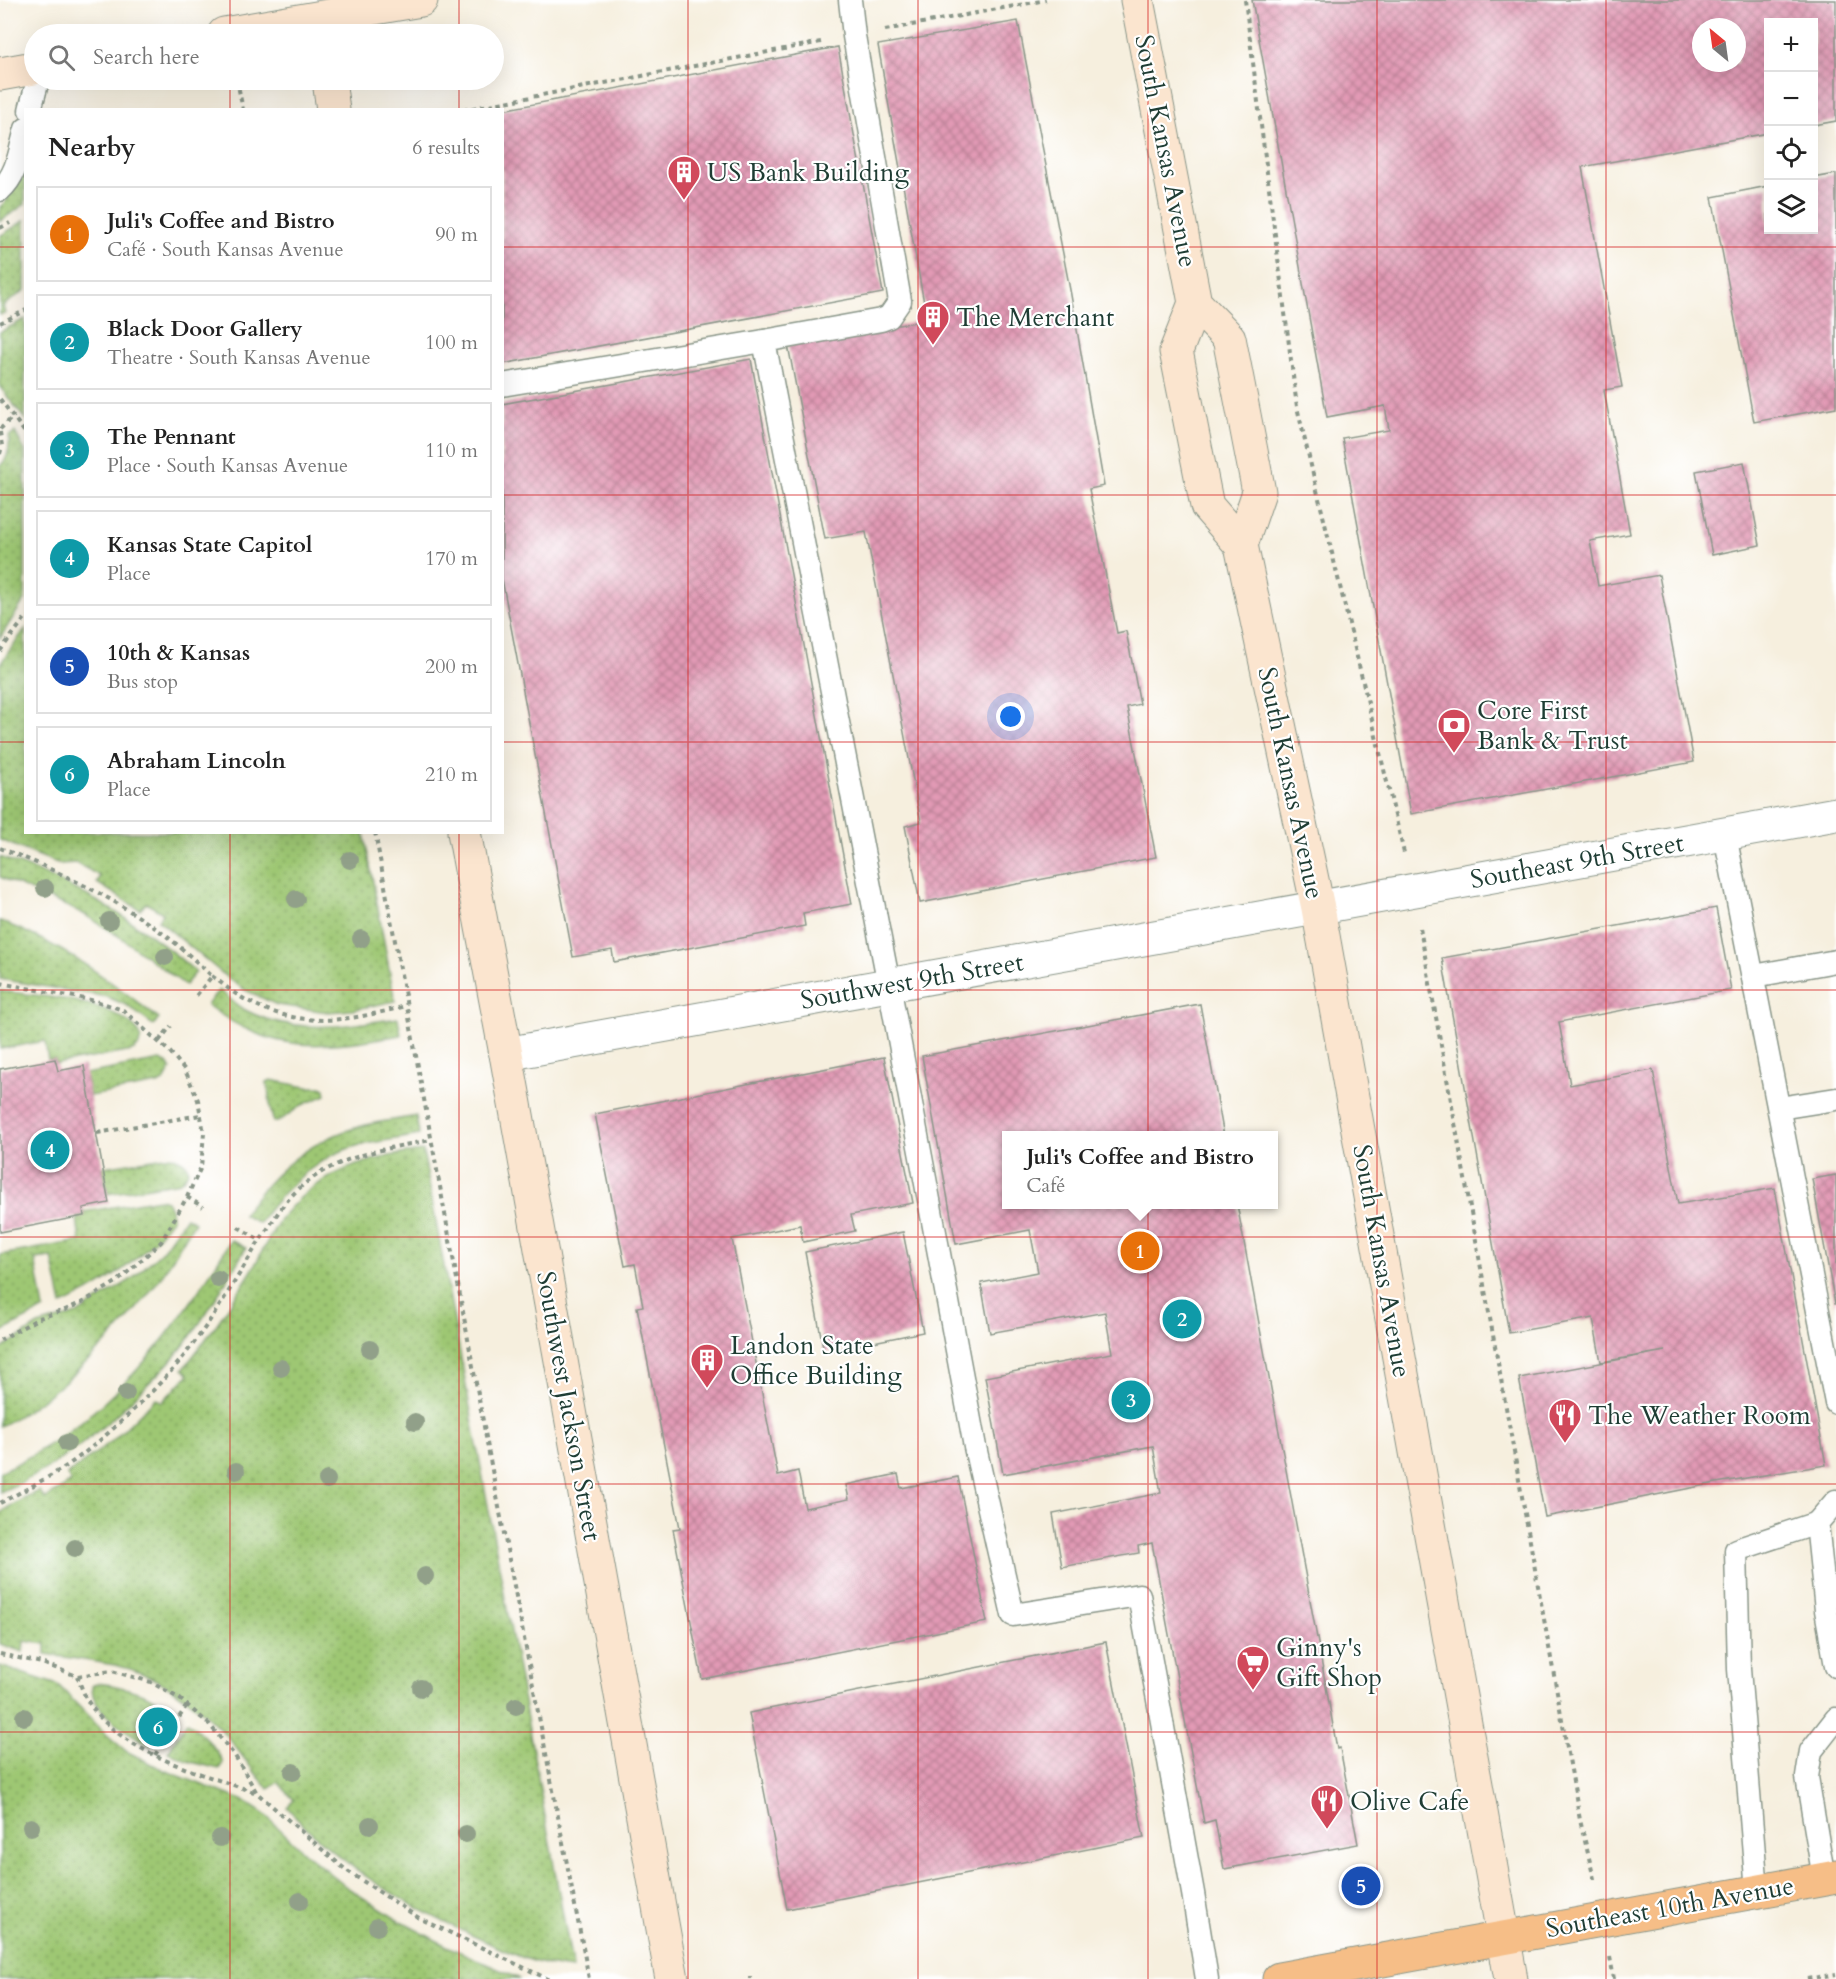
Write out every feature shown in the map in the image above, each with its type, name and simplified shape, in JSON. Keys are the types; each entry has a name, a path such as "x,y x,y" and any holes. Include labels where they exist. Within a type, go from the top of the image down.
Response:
{"main road":[{"path":"330,24 421,0"},
{"name":"South Kansas Avenue","path":"1137,0 1195,303 1176,351 1207,506 1241,545 1318,908 1511,1979"},
{"path":"0,74 24,70"},
{"path":"330,90 333,108"},
{"name":"South Kansas Avenue","path":"1195,303 1229,338 1259,492 1241,545"},
{"name":"Southwest Jackson Street","path":"464,834 672,1979"},
{"name":"Southeast 10th Avenue","path":"1279,1979 1830,1878"}],"street":[{"name":"Southeast 9th Street","path":"1318,908 1836,814"},
{"name":"Southwest 9th Street","path":"506,1054 1318,908"}],"lane":[{"path":"504,385 764,341 889,317 900,301 854,36 850,0"},
{"path":"31,108 35,90"},
{"path":"0,190 15,170 24,136"},
{"path":"764,341 889,985 975,1447 1013,1615 1139,1595 1207,1979"},
{"path":"1725,835 1836,1403"},
{"path":"1754,976 1836,961"},
{"path":"1779,1108 1836,1098"},
{"path":"1757,1891 1740,1670 1736,1550 1817,1522 1836,1501"},
{"path":"1817,1522 1826,1610 1836,1666"},
{"path":"1830,1878 1807,1777 1811,1751 1836,1719"}],"path":[{"path":"474,108 1046,0"},
{"path":"1245,0 1297,406 1413,889 1580,1820 1604,1919 1614,1979"},
{"path":"239,90 243,108"},
{"path":"0,323 24,311"},
{"path":"0,399 24,431"},
{"path":"0,454 2,446 0,430 14,416"},
{"path":"0,651 24,621"},
{"path":"375,834 494,1481 589,1979"},
{"path":"0,848 40,863 139,917 174,942 212,976 245,1000 297,1018 329,1021 366,1016 406,1006"},
{"path":"195,997 212,976"},
{"path":"0,983 96,1001 123,1010 159,1041 185,1070 198,1100 204,1133 201,1167 161,1242 118,1281 85,1301 39,1318 0,1340"},
{"path":"159,1041 171,1026"},
{"path":"97,1133 200,1115"},
{"path":"0,1503 68,1464 100,1439 173,1368 222,1302 286,1202 308,1180 332,1166 357,1156 431,1140"},
{"path":"187,1197 203,1207"},
{"path":"238,1227 260,1240"},
{"path":"0,1654 42,1663 77,1676 112,1671 151,1682 187,1705 209,1724 235,1756 257,1793 346,1870 419,1918 548,1979"},
{"path":"77,1676 90,1705 109,1724 142,1750 178,1766 257,1793"},
{"path":"155,1755 187,1705"},
{"path":"1807,1979 1836,1974"}],"green space":[{"path":"24,174 24,205 0,221 0,207"},
{"path":"24,221 24,291 3,306 5,313 0,315 0,236"},
{"path":"24,320 24,418 0,387 0,332"},
{"path":"15,432 24,449 24,601 0,638 0,466 8,452 9,436"},
{"path":"24,630 24,834 364,834 395,1001 352,1010 328,1012 277,1005 245,990 229,979 158,920 163,913 146,903 140,910 97,883 100,876 76,863 59,864 0,840 0,664"},
{"path":"0,857 53,878 104,905 152,936 196,972 185,985 120,937 82,913 0,877"},
{"path":"0,921 44,940 84,964 159,1019 153,1025 126,1005 107,997 0,979"},
{"path":"219,990 240,1007 278,1022 338,1026 398,1018 401,1035 323,1045 277,1040 255,1033 207,1005"},
{"path":"0,991 70,1000 106,1010 121,1017 138,1031 139,1046 130,1052 56,1064 55,1059 48,1060 45,1041 0,1049"},
{"path":"160,1060 167,1063 171,1069 165,1080 158,1084 90,1096 85,1074"},
{"path":"271,1080 306,1087 321,1087 325,1089 326,1095 302,1105 278,1122 274,1122 267,1084"},
{"path":"416,1116 419,1135 344,1150 315,1165 302,1175 259,1223 243,1215 254,1199 280,1171 294,1159 326,1139 362,1126"},
{"path":"423,1151 573,1969 536,1962 501,1949 452,1926 375,1883 307,1828 287,1807 294,1800 278,1782 269,1789 215,1723 176,1691 131,1669 46,1654 46,1644 24,1641 23,1652 0,1644 0,1514 8,1507 39,1491 45,1499 71,1482 67,1475 113,1440 156,1398 162,1402 189,1374 183,1369 235,1297 272,1232 294,1204 309,1190 326,1179 362,1163"},
{"path":"171,1156 181,1160 187,1166 187,1173 180,1182 108,1194 103,1167"},
{"path":"159,1199 167,1201 172,1219 161,1233 123,1270 94,1289 62,1305 52,1257 35,1259 44,1309 0,1333 0,1255 80,1241 77,1218 84,1216 83,1212"},
{"path":"186,1217 195,1222 161,1277 129,1318 88,1361 66,1380 22,1414 0,1426 0,1350 38,1325 77,1314 132,1279 162,1251"},
{"path":"231,1240 246,1248 203,1319 172,1359 112,1419 77,1448 21,1483 0,1492 0,1472 38,1452 73,1428 133,1374 185,1311"},
{"path":"0,1666 58,1685 126,1751 164,1770 244,1801 264,1814 305,1853 345,1886 398,1920 447,1946 520,1979 0,1979"},
{"path":"97,1683 137,1692 174,1709 164,1723 155,1717 149,1726 159,1732 151,1746 123,1729 105,1714 93,1696 92,1686"},
{"path":"187,1721 216,1751 223,1763 219,1769 187,1761 168,1752"}],"building":[{"path":"1252,0 1836,0 1836,121 1818,124 1818,18 1764,18 1764,134 1582,167 1622,387 1604,390 1630,534 1590,541 1598,586 1659,575 1694,762 1411,814 1342,438 1389,430 1385,406 1327,417"},
{"path":"1018,21 1071,295 1104,486 1089,489 1117,633 1126,631 1140,704 1127,707 1156,857 920,903 905,826 921,822 866,532 825,539 788,345 927,320 878,45"},
{"name":"US Bank Building","path":"838,47 883,293 504,364 504,110"},
{"path":"1836,174 1836,407 1754,422 1712,197 1764,187 1764,234 1818,234 1818,177"},
{"path":"751,359 852,904 803,913 805,926 614,962 612,950 573,957 504,590 504,404"},
{"path":"1744,462 1760,545 1712,555 1696,471"},
{"path":"1716,908 1731,990 1559,1022 1570,1085 1653,1070 1678,1204 1775,1188 1826,1465 1716,1483 1545,1517 1519,1378 1665,1351 1601,1362 1593,1318 1509,1333 1442,958"},
{"path":"1200,1004 1223,1131 1002,1131 1002,1209 1238,1209 1337,1749 1340,1748 1358,1844 1224,1869 1215,1820 1204,1823 1152,1543 1138,1546 1139,1553 1062,1567 1053,1514 1161,1493 1153,1446 1003,1474 985,1377 1112,1353 1105,1312 990,1333 981,1283 1038,1272 1030,1230 956,1244 922,1056"},
{"name":"Landon State Office Building","path":"884,1057 913,1203 851,1215 855,1231 803,1242 800,1225 732,1239 778,1476 798,1471 805,1508 849,1499 846,1485 898,1474 901,1488 958,1477 987,1622 702,1679 673,1529 680,1528 637,1307 643,1306 635,1264 625,1266 595,1114"},
{"path":"55,1059 58,1071 84,1066 109,1203 83,1208 84,1216 0,1232 0,1069"},
{"path":"1836,1175 1836,1304 1835,1304 1812,1179"},
{"path":"903,1232 923,1332 824,1352 805,1252"},
{"path":"1106,1642 1144,1838 787,1909 749,1713"}],"place":[{"name":"US Bank Building","path":"684,201"},
{"name":"The Merchant","path":"933,346"},
{"name":"Core First Bank & Trust","path":"1454,754"},
{"name":"Kansas State Capitol","path":"50,1150"},
{"name":"Juli's Coffee and Bistro","path":"1140,1251"},
{"name":"Black Door Gallery","path":"1182,1319"},
{"name":"Landon State Office Building","path":"707,1389"},
{"name":"The Pennant","path":"1131,1400"},
{"name":"The Weather Room","path":"1565,1444"},
{"name":"Ginny's Gift Shop","path":"1253,1691"},
{"name":"Abraham Lincoln","path":"158,1727"},
{"name":"Olive Cafe","path":"1327,1830"},
{"name":"10th & Kansas","path":"1361,1886"}]}
